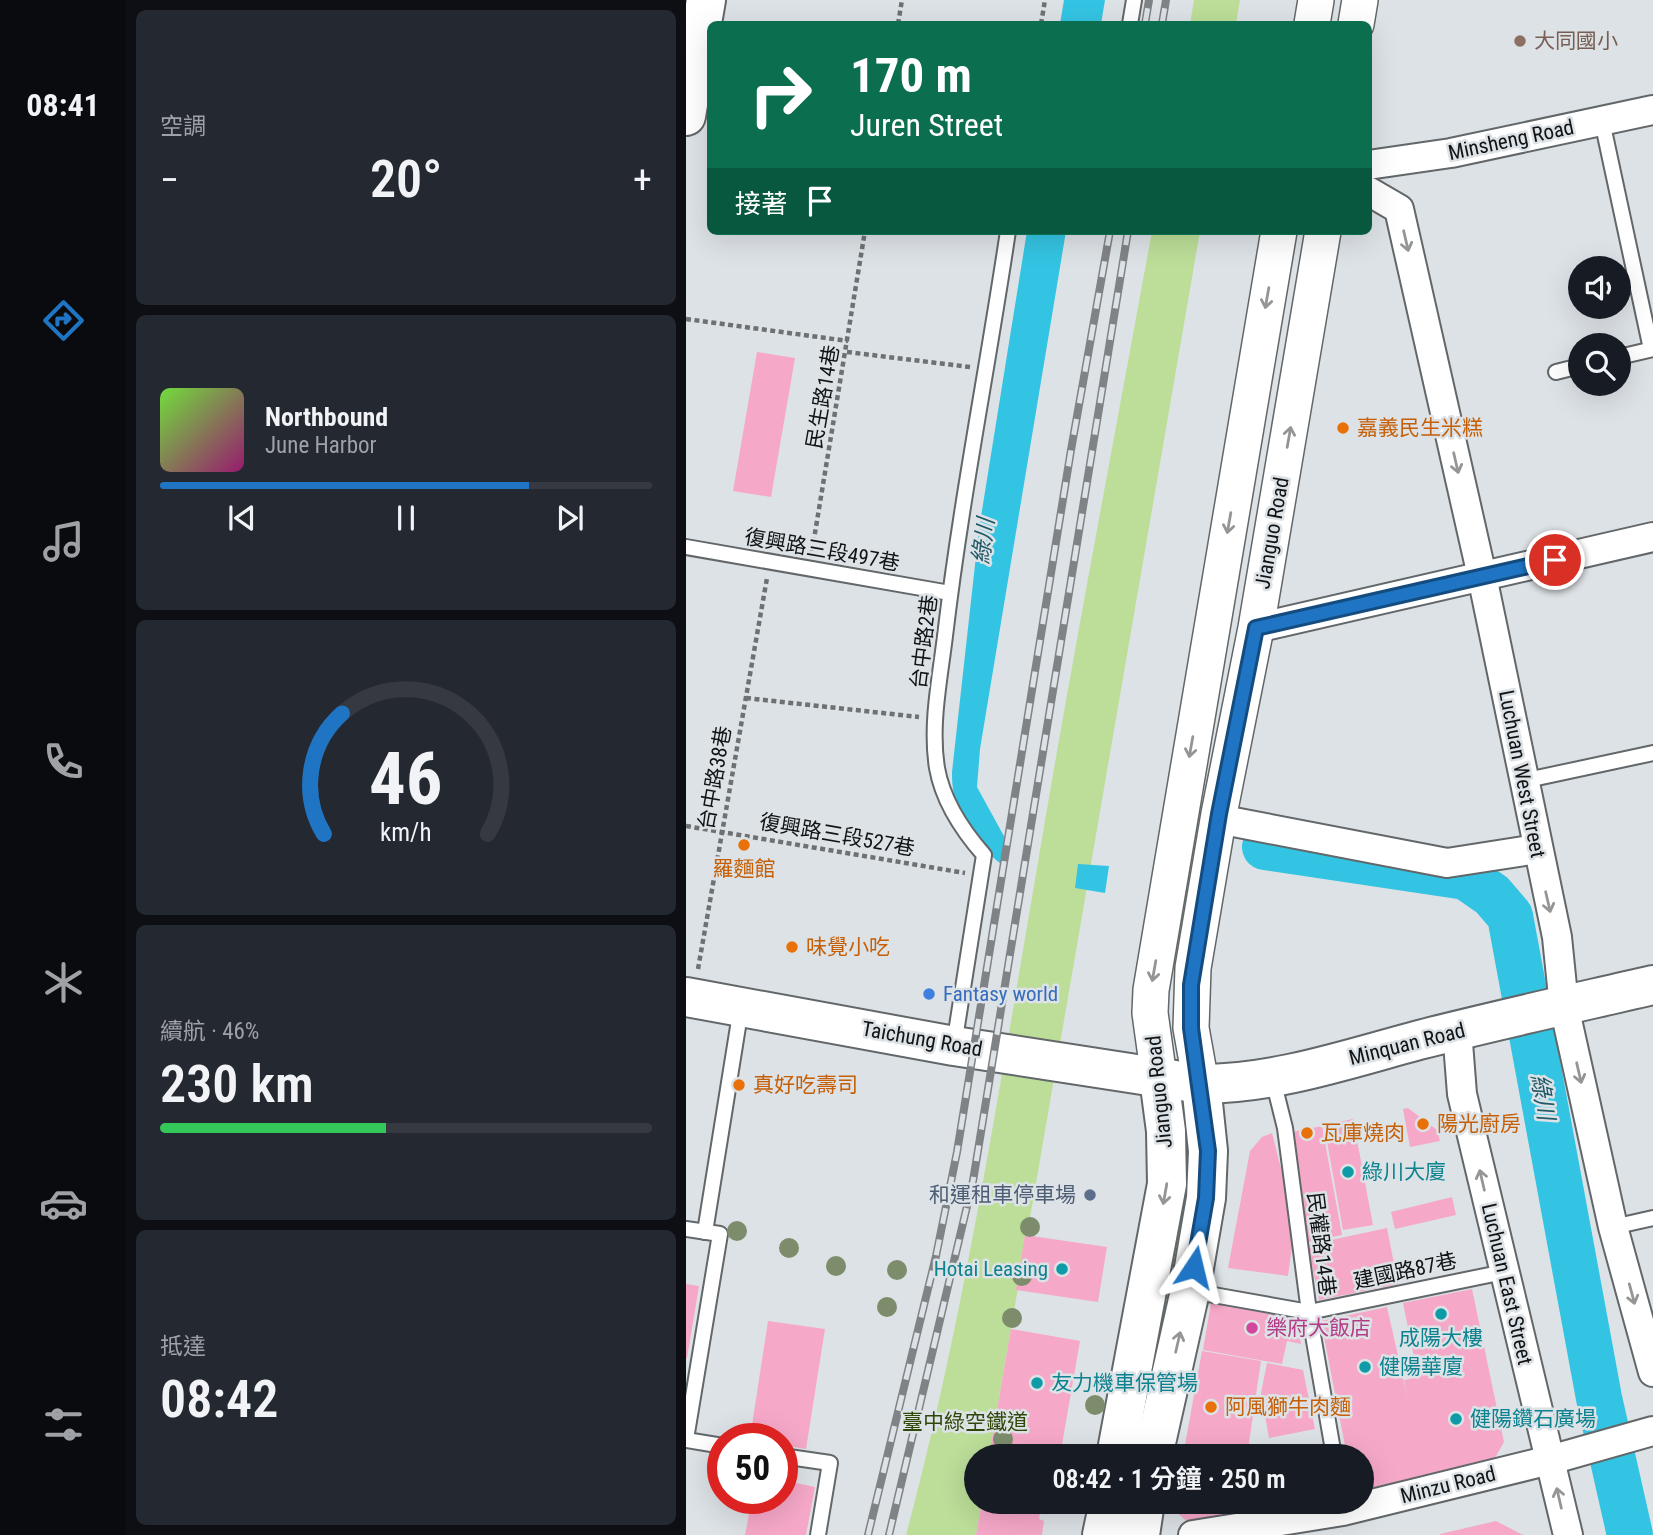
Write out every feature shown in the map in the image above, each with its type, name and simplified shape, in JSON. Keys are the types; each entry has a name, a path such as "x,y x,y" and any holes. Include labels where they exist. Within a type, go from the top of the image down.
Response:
{"main road":[{"path":"686,116 696,79 706,0"},
{"name":"Minquan Road","path":"1159,1078 1201,1084 1273,1078 1457,1030 1653,985"},
{"name":"Taichung Road","path":"689,998 954,1046 1159,1078"},
{"name":"Jianguo Road","path":"1118,1444 1167,1184 1166,1131 1159,1078"},
{"name":"Jianguo Road","path":"1156,1444 1190,1291 1206,1198 1208,1151 1201,1084"},
{"path":"1102,1535 1106,1514"},
{"path":"1140,1535 1143,1514"}],"street":[{"path":"1312,21 1316,0"},
{"path":"1356,21 1360,0"},
{"name":"Minsheng Road","path":"1372,164 1451,153 1653,110"},
{"name":"Luchuan West Street","path":"1372,193 1399,209 1482,576 1557,937 1532,1013 1613,1227 1653,1372"},
{"name":"Jianguo Road","path":"1159,1078 1150,1013 1151,990 1278,235"},
{"name":"Jianguo Road","path":"1201,1084 1190,1001 1218,819 1256,628 1322,235"},
{"path":"1256,628 1653,537"},
{"path":"1218,819 1447,863 1537,849"},
{"name":"Luchuan East Street","path":"1457,1030 1462,1094 1568,1535"},
{"name":"Minzu Road","path":"1374,1499 1579,1453 1650,1432"},
{"name":"Minzu Road","path":"1193,1535 1301,1514"}],"lane":[{"path":"1130,21 1134,0"},
{"path":"1602,121 1652,349 1631,354"},
{"name":"台中路2巷","path":"954,1046 984,855 954,815 937,771 936,719 950,593 1007,235"},
{"path":"1556,372 1568,369"},
{"name":"復興路三段497巷","path":"686,548 950,593"},
{"path":"1523,781 1653,753"},
{"path":"707,1443 686,1439 742,1006"},
{"name":"民權路14巷","path":"1273,1078 1285,1128 1309,1312 1332,1444"},
{"path":"1613,1227 1653,1218"},
{"path":"686,1229 713,1233"},
{"name":"建國路87巷","path":"1190,1291 1309,1312 1504,1272"},
{"path":"798,1458 830,1463 818,1535"}],"path":[{"path":"898,21 902,0"},
{"path":"1042,21 1045,0"},
{"name":"民生路14巷","path":"809,568 849,341 864,235"},
{"path":"686,319 849,341"},
{"path":"847,352 988,369"},
{"name":"台中路38巷","path":"689,998 770,564"},
{"path":"746,698 936,719"},
{"name":"復興路三段527巷","path":"686,826 982,876"}],"green space":[{"path":"1194,0 1240,0 1236,21 1190,21"},
{"name":"臺中綠空鐵道","path":"1151,235 1199,235 991,1444 964,1444 964,1514 980,1514 976,1535 906,1535 963,1289"}],"water":[{"path":"1064,0 1105,0 1102,21 1060,21"},
{"path":"1026,235 1065,235 980,749 977,787 1005,838 1001,864 972,835 965,824 955,799 952,772 979,529"},
{"path":"1078,864 1109,866 1105,893 1075,888"}],"building":[{"path":"757,352 795,358 771,497 733,491"},
{"path":"1408,1108 1437,1130 1440,1141 1410,1147 1403,1109"},
{"name":"綠川大廈","path":"1353,1119 1373,1225 1343,1230 1324,1125"},
{"path":"1322,1126 1342,1235 1308,1242 1287,1133"},
{"path":"1272,1133 1295,1224 1288,1276 1228,1268 1250,1151 1262,1137"},
{"path":"1452,1197 1456,1215 1395,1229 1391,1212"},
{"path":"1387,1228 1398,1284 1319,1300 1308,1245"},
{"name":"Hotai Leasing","path":"1025,1235 1107,1247 1098,1302 1016,1290"},
{"path":"686,1284 699,1286 687,1358 686,1358"},
{"path":"1472,1289 1504,1442 1484,1477 1374,1499 1374,1444 1345,1444 1321,1321 1387,1307 1408,1400 1404,1380 1418,1377 1403,1303"},
{"name":"樂府大飯店","path":"1211,1303 1296,1319 1301,1344 1287,1341 1282,1364 1203,1350"},
{"path":"768,1321 825,1329 806,1449 798,1448 798,1423 752,1423"},
{"name":"友力機車保管場","path":"1011,1329 1080,1341 1062,1444 991,1444"},
{"path":"1202,1351 1261,1361 1249,1444 1185,1444"},
{"path":"1267,1363 1303,1370 1315,1429 1269,1438 1261,1393"},
{"path":"798,1483 815,1487 806,1535 745,1535 749,1514 798,1514"},
{"path":"980,1514 1040,1514 1039,1519 1044,1521 1042,1535 976,1535"},
{"path":"1179,1514 1280,1514 1199,1532"},
{"path":"1496,1521 1523,1535 1440,1535 1440,1534"}],"waterway":[{"name":"綠川","path":"1265,847 1466,877 1492,895 1510,916 1599,1398 1630,1535"}],"railway":[{"path":"1146,21 1149,0"},
{"path":"1162,21 1166,0"},
{"path":"868,1535 936,1256 957,1152 1071,450 1109,235"},
{"path":"889,1535 973,1181 1127,235"}],"place":[{"name":"大同國小","path":"1520,41"},
{"name":"嘉義民生米糕","path":"1343,428"},
{"name":"羅麵館","path":"744,845"},
{"name":"味覺小吃","path":"792,947"},
{"name":"Fantasy world","path":"929,994"},
{"name":"真好吃壽司","path":"739,1085"},
{"name":"陽光廚房","path":"1423,1124"},
{"name":"瓦庫燒肉","path":"1307,1133"},
{"name":"綠川大廈","path":"1348,1172"},
{"name":"和運租車停車場","path":"1090,1195"},
{"name":"Hotai Leasing","path":"1062,1269"},
{"name":"成陽大樓","path":"1441,1314"},
{"name":"樂府大飯店","path":"1252,1328"},
{"name":"健陽華廈","path":"1365,1367"},
{"name":"友力機車保管場","path":"1037,1383"},
{"name":"阿風獅牛肉麵","path":"1211,1407"},
{"name":"健陽鑽石廣場","path":"1456,1419"}],"route":[{"path":"1194,1267 1206,1198 1208,1151 1201,1084 1191,1028 1191,985 1219,814 1256,628 1555,560"}]}
